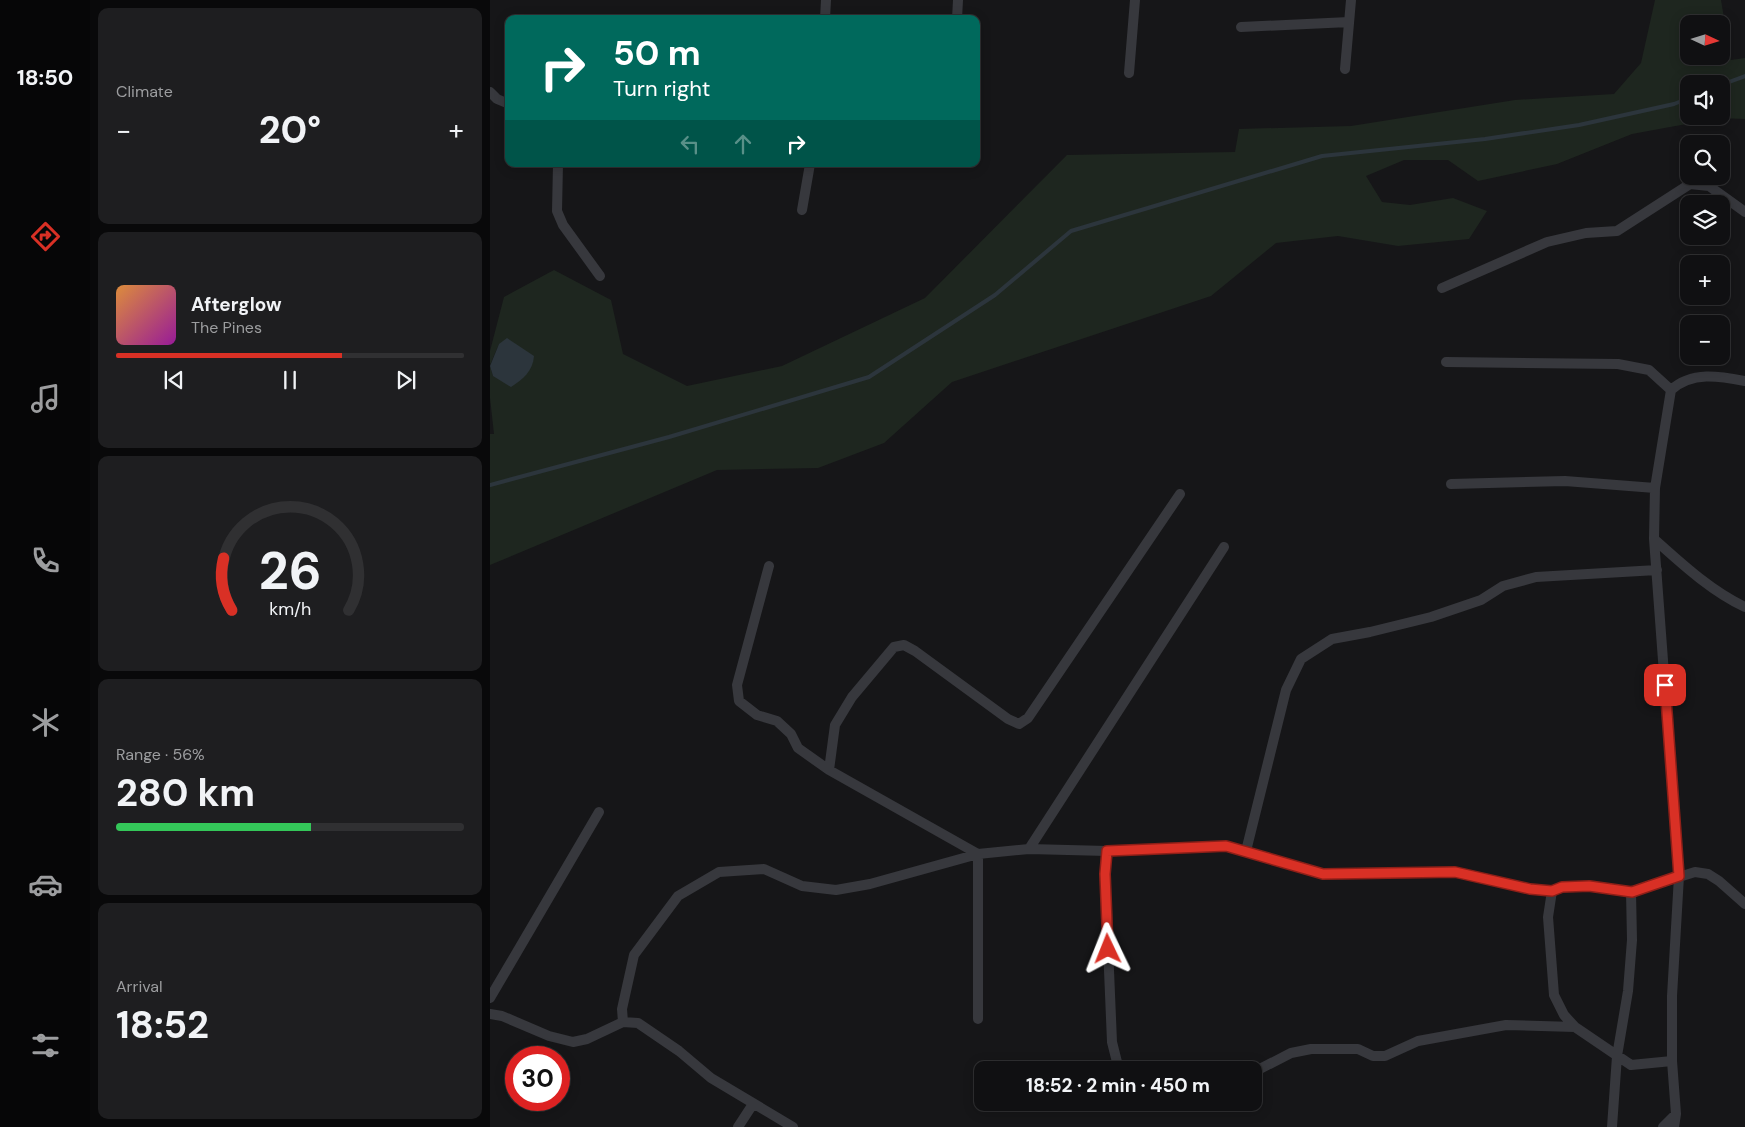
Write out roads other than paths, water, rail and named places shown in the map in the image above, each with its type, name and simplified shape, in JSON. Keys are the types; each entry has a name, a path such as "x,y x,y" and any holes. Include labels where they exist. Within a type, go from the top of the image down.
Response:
{"street":[{"path":"825,15 826,0"},
{"path":"958,0 958,15"},
{"path":"1129,73 1135,0"},
{"path":"1345,69 1351,0"},
{"path":"1241,27 1349,22"},
{"path":"490,92 497,99 505,102"},
{"path":"558,167 557,211 563,225 600,276"},
{"path":"802,210 809,167"},
{"path":"1442,288 1547,242 1586,233 1617,231 1690,184 1709,186 1745,212"},
{"path":"1446,362 1618,364 1649,370 1671,390"},
{"path":"1674,1127 1676,1114 1672,1061 1672,996 1679,876 1654,539 1655,488 1671,390 1681,381 1696,377 1728,378 1745,382"},
{"path":"1451,484 1565,481 1655,488"},
{"path":"829,770 835,725 852,697 894,647 904,645 915,651 1019,724 1028,718 1180,494"},
{"path":"1654,539 1716,590 1745,607"},
{"path":"1029,849 1224,547"},
{"path":"769,566 737,685 739,701 757,715 776,721 791,734 798,748 829,770 978,854"},
{"path":"1246,851 1286,690 1301,659 1332,639 1431,617 1481,600 1503,586 1536,577 1657,570"},
{"path":"490,998 599,812"},
{"path":"624,1022 622,1009 634,955 678,896 719,872 764,869 802,886 836,890 870,884 978,854 1029,849 1107,851 1226,846 1323,874 1455,872 1530,889 1552,891 1562,887 1589,886 1632,892 1695,872 1708,874 1745,904"},
{"path":"1107,851 1105,874 1112,1042 1117,1061"},
{"path":"978,854 978,1019"},
{"path":"1552,891 1548,917 1554,995 1564,1014 1576,1027 1631,1065 1672,1061"},
{"path":"1612,1127 1617,1056 1628,991 1632,940 1632,892"},
{"path":"490,1014 502,1016 549,1036 573,1042 588,1039 624,1022 638,1023 646,1027 711,1078 794,1127"},
{"path":"1262,1068 1291,1054 1311,1049 1358,1049 1373,1056 1385,1056 1418,1042 1506,1025 1576,1027"},
{"path":"738,1127 753,1104"},
{"path":"1663,1127 1676,1114"}],"waterway":[{"path":"1730,82 1745,76"},
{"path":"490,485 669,437 869,377 995,295 1071,231 1322,156 1485,139 1579,125 1680,102"}]}
